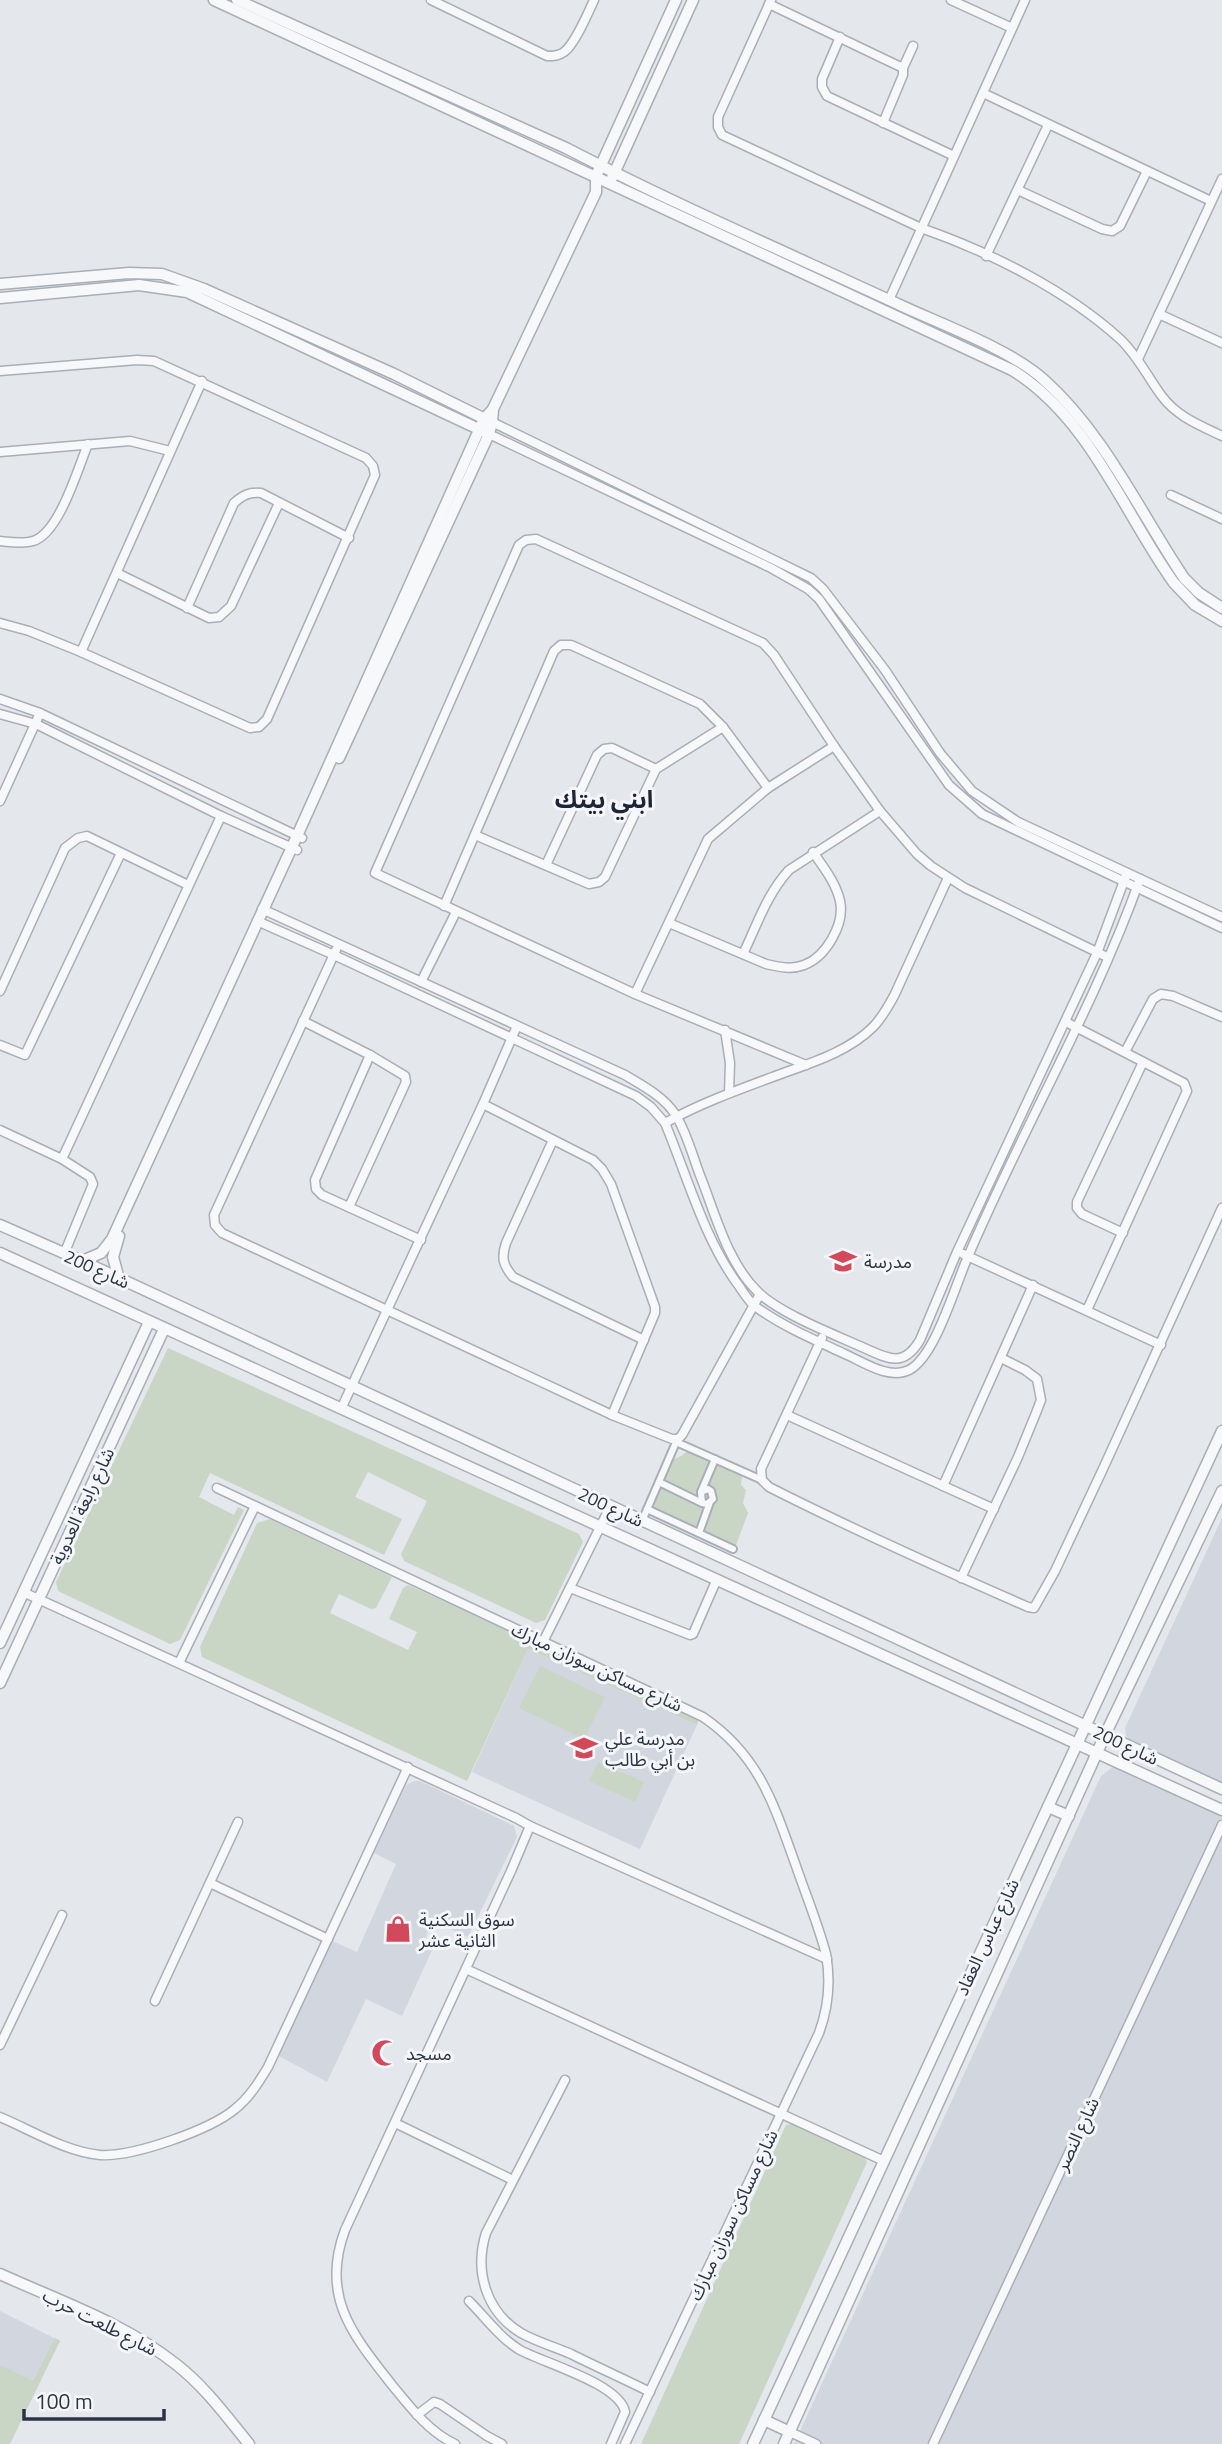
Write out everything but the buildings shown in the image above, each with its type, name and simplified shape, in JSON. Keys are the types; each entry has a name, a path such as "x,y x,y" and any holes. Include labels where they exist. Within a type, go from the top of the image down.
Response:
{"street":[{"path":"214,0 599,171"},
{"path":"237,0 555,143 612,179 978,348 1033,370 1066,402 1090,432 1184,578 1199,593 1222,608"},
{"path":"431,0 547,56 556,56 570,45 594,0"},
{"path":"82,1261 101,1253 112,1239 300,837 493,408 596,192 599,171 676,0"},
{"path":"596,192 612,179 693,0"},
{"path":"951,0 1012,28"},
{"path":"889,300 1025,0"},
{"path":"903,68 770,2 718,117 719,131 726,138 986,256 1064,296 1122,341 1138,359 1161,397 1176,412 1222,436"},
{"path":"840,37 822,79 822,90 830,98 954,156"},
{"path":"658,39 673,45"},
{"path":"883,123 913,47"},
{"path":"983,93 1211,201"},
{"path":"986,256 1048,125"},
{"path":"1018,190 1102,229 1112,231 1123,222 1147,171"},
{"path":"1138,359 1222,178"},
{"path":"612,179 889,300 978,348 1024,377 1055,406 1089,448 1174,583 1195,604 1222,621"},
{"path":"0,284 151,273 180,280 394,374 811,578 823,589 885,670 940,753 972,791 1018,822 1222,917"},
{"path":"50,280 51,295"},
{"path":"0,298 139,285 187,292 794,580 819,599 949,785 982,814 1222,928"},
{"path":"1159,314 1222,343"},
{"path":"0,371 154,361 366,457 373,466 375,475 267,719 258,727 250,728 81,652 29,631 0,623"},
{"path":"81,652 202,381"},
{"path":"0,452 130,441 170,451"},
{"path":"0,541 33,541 43,536 54,524 88,444"},
{"path":"187,608 234,503 251,492 261,493 349,538"},
{"path":"1171,495 1222,519"},
{"path":"117,573 209,618 219,617 231,606 279,503"},
{"path":"806,1065 635,994 376,874 375,871 519,545 526,540 536,539 763,643 774,655 880,811 916,854 948,878 1107,957"},
{"path":"444,906 554,651 561,645 571,645 701,704 723,727 768,788"},
{"path":"875,677 885,670"},
{"path":"0,699 40,713 300,837"},
{"path":"0,801 40,713"},
{"path":"0,714 36,724 221,816 294,849"},
{"path":"475,835 589,884 598,882 605,877 656,769 723,727"},
{"path":"635,994 708,839 768,788 834,746"},
{"path":"546,865 597,755 604,749 612,748 656,769"},
{"path":"743,954 777,883 789,870 880,811"},
{"path":"62,1159 221,816"},
{"path":"0,991 65,848 78,838 87,836 188,885"},
{"path":"669,923 773,966 794,968 807,964 821,953 832,938 840,919 840,901 835,885 813,852"},
{"path":"0,1045 25,1055 121,853"},
{"path":"266,910 625,1075 661,1098 677,1117 725,1240 744,1274 760,1294 826,1331 889,1360 906,1356 920,1340 957,1252 1097,953 1127,873"},
{"path":"665,1123 729,1093 806,1065 856,1041 873,1027 886,1011 948,878"},
{"path":"260,922 636,1096 651,1107 665,1123 713,1244 753,1305 820,1342 884,1372 897,1373 908,1371 919,1363 933,1342 968,1257 1076,1026 1140,879"},
{"path":"421,982 456,912"},
{"path":"119,1279 113,1257 116,1241 260,922"},
{"path":"339,944 214,1215 215,1225 222,1233 612,1415 762,1480 769,1487 835,1520 1028,1607 1034,1608 1037,1605 1161,1345 1222,1208"},
{"path":"1125,1052 1153,999 1161,994 1173,996 1222,1017"},
{"path":"303,1021 405,1076 406,1082 349,1207"},
{"path":"1066,1022 1184,1083 1188,1091 1087,1310"},
{"path":"341,1409 421,1240 517,1026"},
{"path":"725,1030 729,1055 729,1093"},
{"path":"370,1055 315,1180 316,1189 322,1195 421,1240"},
{"path":"1123,1233 1082,1214 1077,1208 1077,1202 1143,1062"},
{"path":"483,1104 593,1160 611,1184 655,1307 654,1320 612,1415"},
{"path":"0,1130 62,1159 90,1177 93,1184 64,1254"},
{"path":"553,1140 506,1243 502,1255 503,1266 513,1277 644,1340"},
{"name":"شارع 200","path":"0,1225 1222,1789"},
{"path":"957,1252 1161,1345"},
{"name":"شارع 200","path":"0,1253 1222,1810"},
{"path":"943,1486 1033,1285"},
{"path":"642,1521 677,1441 760,1294"},
{"name":"شارع رابعة العدوية","path":"0,1643 149,1322"},
{"name":"شارع رابعة العدوية","path":"0,1683 164,1329"},
{"path":"762,1480 761,1469 826,1331"},
{"path":"133,1356 148,1363"},
{"path":"961,1578 1018,1457 1041,1400 1037,1379 1001,1358"},
{"path":"787,1415 994,1509"},
{"name":"شارع عباس العقاد","path":"753,2444 1222,1431"},
{"path":"702,1503 701,1492 715,1459"},
{"path":"659,1482 702,1503 710,1502"},
{"name":"شارع مساكن سوزان مبارك","path":"217,1488 703,1717 738,1746 756,1769 770,1794 827,1959 829,1990 826,2012 819,2033 625,2444"},
{"path":"699,1533 713,1499 708,1489 701,1492"},
{"name":"شارع عباس العقاد","path":"784,2444 1105,1735 1222,1491"},
{"path":"179,1663 255,1506"},
{"path":"542,1642 610,1507"},
{"path":"647,1509 733,1549"},
{"path":"570,1588 690,1635 693,1634 717,1579"},
{"path":"23,1592 408,1767 530,1826 827,1959"},
{"path":"0,2117 72,2148 100,2155 124,2153 177,2138 224,2117 250,2095 268,2067 408,1767"},
{"path":"1048,1807 1069,1816"},
{"path":"155,2001 238,1822"},
{"name":"شارع النصر","path":"933,2444 1222,1825"},
{"path":"455,2444 417,2415 352,2333 341,2309 337,2263 341,2241 530,1826"},
{"path":"210,1883 328,1939"},
{"path":"0,2045 62,1915"},
{"path":"466,1969 884,2161"},
{"path":"565,2080 486,2233 481,2264 484,2285 492,2305 522,2333 650,2392"},
{"path":"395,2123 513,2180"},
{"name":"شارع طلعت حرب","path":"0,2274 121,2329 163,2354 208,2394 249,2444"},
{"path":"469,2301 513,2346 599,2385 620,2400 625,2412 611,2444"},
{"path":"513,2346 522,2333"},
{"path":"417,2415 434,2402 440,2404 502,2444"},
{"path":"764,2420 816,2444"}],"shaded area":[{"path":"1222,1518 1222,1784 1127,1741 1125,1728"},
{"name":"مدرسة علي بن أبي طالب","path":"528,1649 697,1725 640,1849 472,1772"},
{"path":"1114,1766 1222,1816 1222,2444 794,2444 1101,1776"},
{"name":"سوق السكنية الثانية عشر","path":"420,1781 514,1826 517,1837 468,1937 433,1921 423,1943 433,1948 402,2016 366,1999 327,2082 279,2056 330,1940 357,1952 396,1864 374,1853 406,1785"},
{"path":"0,2311 60,2341 0,2444"}],"green space":[{"path":"168,1348 579,1534 583,1542 545,1620 536,1623 404,1561 401,1554 427,1501 368,1472 355,1497 402,1519 384,1555 210,1473 199,1497 234,1515 238,1507 244,1510 180,1640 170,1644 58,1591 56,1582"},
{"path":"690,1449 742,1476 741,1485 746,1490 743,1503 748,1513 733,1553 646,1514 670,1461"},
{"path":"270,1519 392,1577 376,1608 371,1609 339,1594 330,1613 408,1650 417,1632 389,1619 403,1588 408,1585 700,1717 697,1725 528,1649 467,1781 202,1657 200,1647 257,1523"},
{"path":"540,1666 605,1697 584,1739 519,1708"},
{"path":"598,1762 644,1782 635,1802 589,1781"},
{"path":"792,2124 864,2157 867,2162 739,2444 641,2444 786,2125"},
{"path":"55,2338 60,2341 10,2444 0,2444 0,2365 33,2381"}],"place":[{"name":"مدرسة","path":"843,1261"},
{"name":"مدرسة علي بن أبي طالب","path":"584,1748"},
{"name":"سوق السكنية الثانية عشر","path":"398,1929"},
{"name":"مسجد","path":"385,2053"}],"district":[{"name":"ابني بيتك","path":"604,799"}]}
